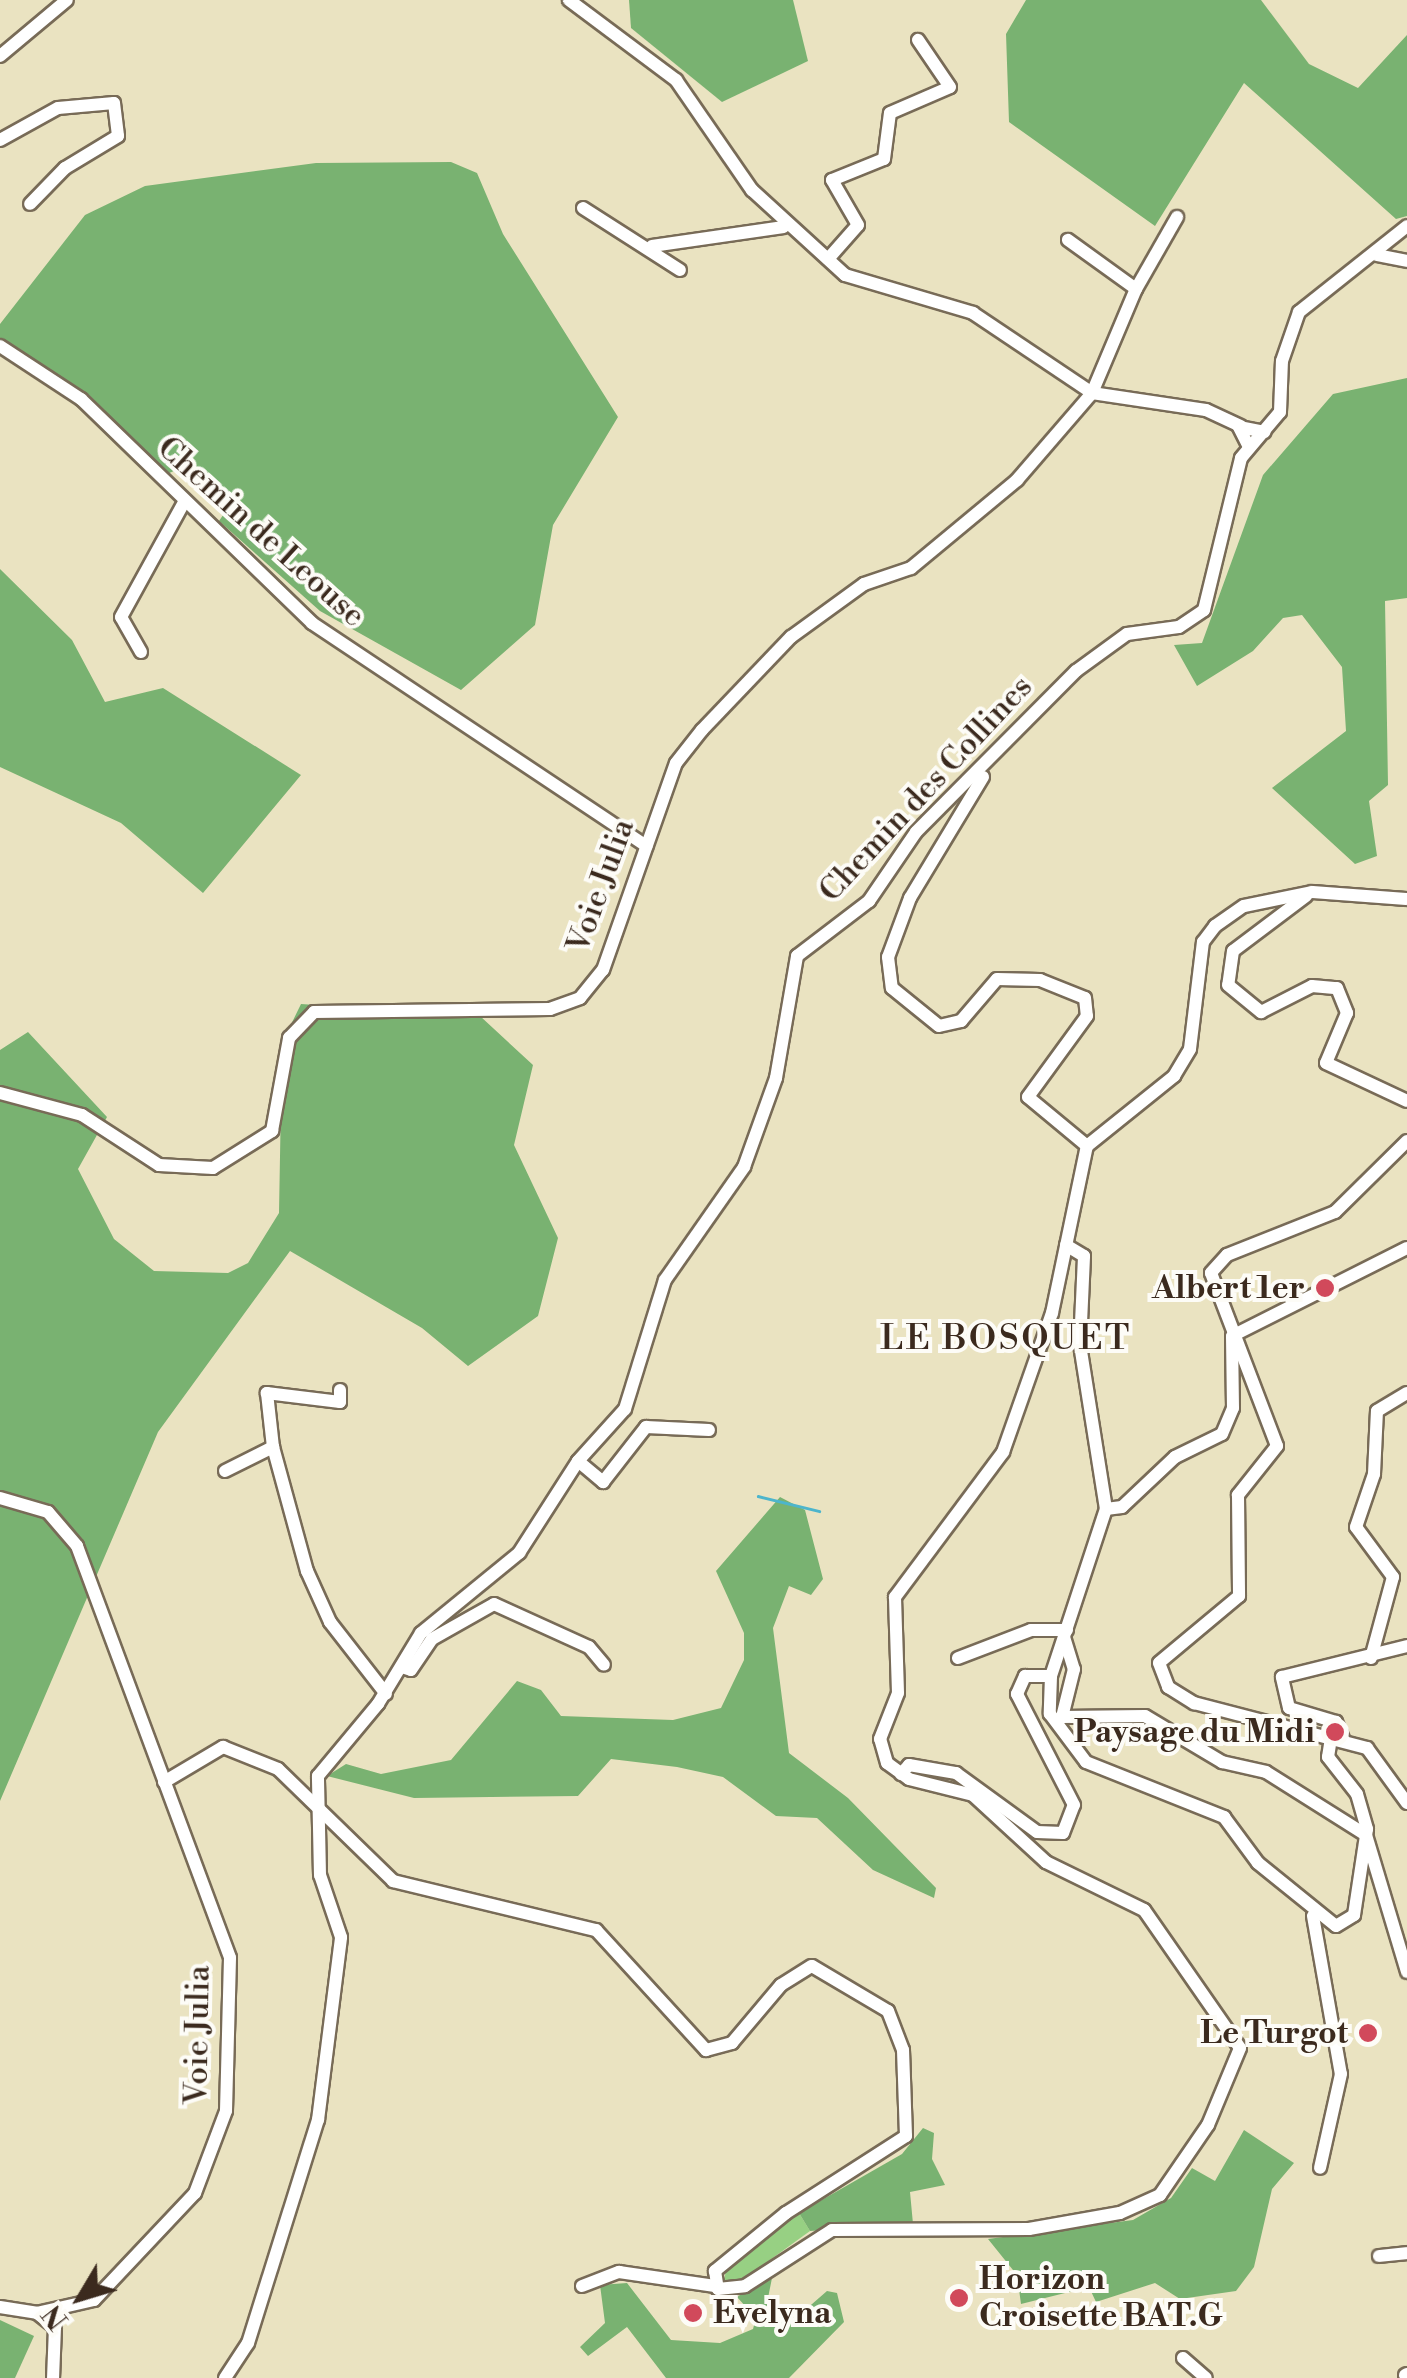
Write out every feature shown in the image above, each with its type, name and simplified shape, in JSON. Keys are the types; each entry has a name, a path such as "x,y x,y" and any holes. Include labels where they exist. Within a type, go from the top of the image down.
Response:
{"street":[{"path":"0,56 66,0"},
{"path":"569,0 676,80 784,227 844,275 973,313 1092,393 1199,408 1265,432"},
{"path":"828,259 858,226 832,180 884,159 890,114 950,87 918,40"},
{"path":"0,140 58,108 114,103 118,136 65,168 30,204"},
{"path":"583,208 652,246 680,270"},
{"name":"Voie Julia","path":"0,1093 82,1115 159,1166 224,1166 272,1131 288,1038 314,1012 550,1010 580,998 602,970 676,763 791,637 864,584 911,568 1017,480 1092,393 1136,290 1177,217"},
{"path":"1240,426 1248,447 1280,412 1282,361 1299,312 1376,255 1407,226"},
{"path":"652,246 784,227"},
{"path":"1068,240 1136,290"},
{"path":"1376,255 1407,261"},
{"name":"Chemin de Leouse","path":"0,346 81,399 182,504 312,622 647,846"},
{"name":"Chemin des Collines","path":"225,2378 248,2343 318,2120 340,1937 320,1876 318,1776 386,1694 428,1625 526,1545 578,1460 626,1410 665,1280 737,1185 776,1078 798,956 869,901 916,832 989,766 1097,653 1204,610 1248,447"},
{"path":"141,652 121,617 182,504"},
{"path":"989,766 910,898 888,957 892,988 938,1026 961,1021 998,979 1040,980 1085,998 1087,1016 1028,1096 1086,1146"},
{"path":"1312,892 1233,951 1228,985 1261,1012 1312,986 1337,988 1347,1013 1326,1063 1407,1101"},
{"path":"582,2286 618,2272 715,2286 745,2286 832,2230 1029,2230 1132,2210 1171,2186 1216,2110 1240,2048 1155,1919 1046,1862 972,1795 900,1774 880,1739 898,1693 895,1597 1003,1452 1066,1245 1086,1146 1174,1076 1190,1049 1203,942 1214,926 1244,906 1312,892 1407,900"},
{"path":"1407,1141 1335,1212 1218,1261 1210,1286 1276,1446 1238,1496 1239,1596 1164,1650 1160,1676 1194,1703 1338,1740 1377,1754 1407,1804"},
{"path":"1066,1245 1084,1256 1080,1345 1106,1509 1084,1555 1066,1633 1050,1676 1050,1714 1086,1762 1224,1816 1313,1916 1336,1926 1354,1915 1366,1836"},
{"path":"1232,1336 1407,1248"},
{"path":"1106,1509 1122,1508 1162,1467 1222,1434 1233,1408 1232,1336"},
{"path":"340,1390 340,1402 267,1394 273,1448 307,1571 330,1622 386,1694"},
{"path":"1371,1658 1393,1577 1356,1527 1374,1474 1374,1416 1388,1398 1407,1393"},
{"path":"578,1460 603,1482 646,1427 710,1430"},
{"path":"225,1471 273,1448"},
{"name":"Voie Julia","path":"0,1498 48,1512 70,1533 230,1958 226,2112 210,2166 164,2233 94,2300 38,2313"},
{"path":"402,1667 411,1670 432,1639 494,1604 589,1648 604,1665"},
{"path":"958,1658 1031,1630 1066,1633"},
{"path":"1066,1633 1074,1669 1062,1717 1144,1716 1222,1762 1266,1772 1366,1836"},
{"path":"1407,1646 1371,1658 1304,1665 1282,1677 1289,1708 1336,1722 1338,1740 1328,1757 1363,1806 1366,1836 1407,1972"},
{"path":"900,1774 908,1764 956,1773 1037,1832 1063,1833 1074,1805 1017,1694 1025,1676 1050,1676"},
{"path":"164,1782 232,1748 298,1781 393,1881 596,1930 700,2048 732,2043 781,1984 812,1966 895,2020 912,2114 906,2136 786,2213 716,2271 715,2286"},
{"path":"1313,1916 1340,2074 1320,2168"},
{"path":"1379,2256 1404,2248"},
{"path":"0,2307 38,2313 54,2327 53,2378"},
{"path":"1184,2358 1206,2378"}],"green space":[{"path":"629,0 793,0 808,61 722,102 631,28"},
{"path":"1026,0 1261,0 1309,64 1358,88 1407,35 1407,216 1396,219 1244,83 1155,226 1009,122 1006,34"},
{"path":"451,162 477,173 503,234 618,417 553,525 535,625 461,690 320,611 219,521 232,502 190,464 167,474 88,394 0,341 0,324 85,215 145,186 316,163"},
{"path":"1407,378 1407,598 1385,601 1388,785 1369,801 1377,856 1355,864 1272,788 1346,731 1342,667 1302,615 1283,618 1253,651 1197,686 1174,645 1202,643 1263,475 1333,394"},
{"path":"0,569 72,640 105,702 163,688 301,775 203,893 121,823 0,767"},
{"path":"301,1004 480,1016 533,1065 514,1145 558,1238 538,1316 468,1366 422,1328 290,1251 158,1432 0,1801 0,1050 28,1032 107,1117 78,1169 114,1239 154,1271 228,1273 248,1263 279,1213 282,1043"},
{"path":"780,1497 805,1510 823,1579 811,1595 789,1586 773,1628 789,1753 848,1798 936,1888 934,1898 873,1870 817,1818 776,1816 723,1777 677,1767 611,1759 578,1796 414,1798 327,1776 346,1764 381,1774 451,1760 517,1681 541,1690 561,1716 673,1720 721,1708 744,1660 744,1633 716,1571"},
{"path":"923,2128 934,2133 932,2159 945,2185 910,2192 913,2224 810,2231 799,2213 902,2154"},
{"path":"1244,2130 1294,2163 1272,2189 1254,2267 1236,2291 1180,2299 1155,2283 1096,2302 1089,2287 1021,2304 1017,2275 988,2239 1133,2220 1171,2198 1192,2168 1215,2181"},
{"path":"799,2213 810,2231 737,2284 723,2283 726,2271"},
{"path":"773,2273 767,2303 775,2320 796,2318 827,2291 837,2293 844,2322 789,2378 666,2378 627,2327 588,2356 580,2347 605,2323 600,2285 627,2283 671,2340 720,2343 753,2329 756,2318 737,2297"},
{"path":"0,2320 34,2336 15,2378 0,2378"}],"waterway":[{"path":"758,1496 819,1511"}],"place":[{"name":"Albert 1er","path":"1325,1288"},
{"name":"Paysage du Midi","path":"1335,1732"},
{"name":"Le Turgot","path":"1368,2033"},
{"name":"Horizon Croisette BAT.G","path":"959,2298"},
{"name":"Evelyna","path":"693,2313"}],"district":[{"name":"LE BOSQUET","path":"1006,1339"}]}
